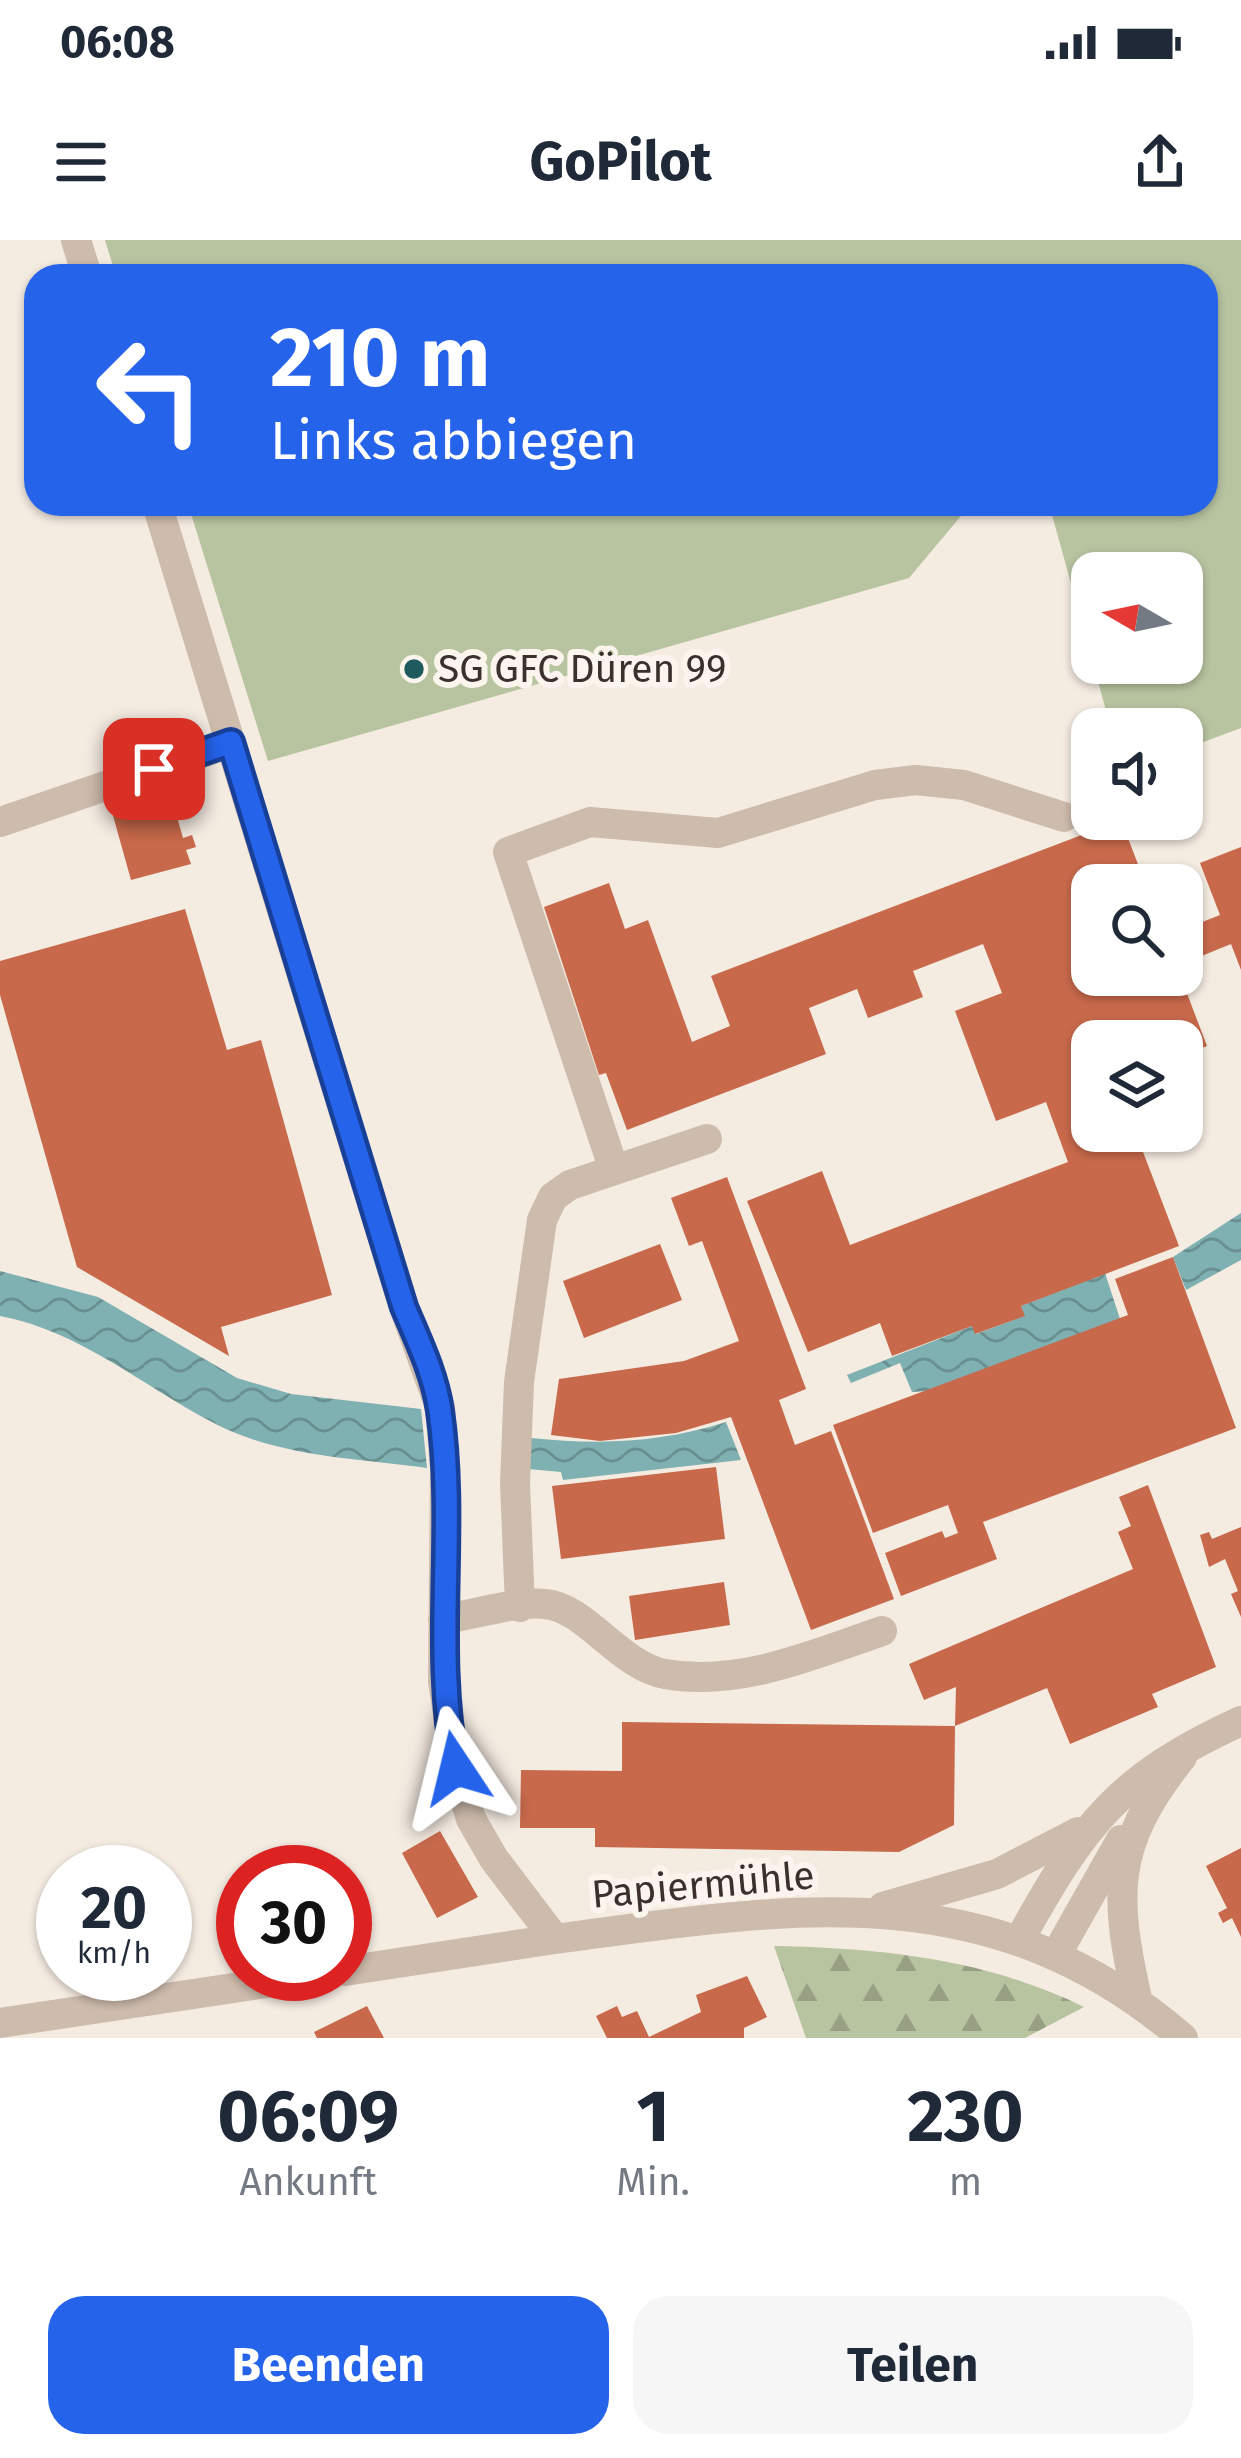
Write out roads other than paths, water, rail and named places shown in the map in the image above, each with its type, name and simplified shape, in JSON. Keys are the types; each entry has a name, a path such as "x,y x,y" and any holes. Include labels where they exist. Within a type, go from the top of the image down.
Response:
{"street":[{"name":"Papiermühle","path":"162,516 404,1307 440,1407 445,1468 447,1725 471,1819 494,1858 555,1939 714,1918 866,1912 964,1924 1056,1954 1138,2003 1184,2038"},
{"path":"0,822 231,742"},
{"path":"614,1170 508,852 590,822 718,833 875,785 916,780 986,790 1064,817"},
{"path":"520,1607 515,1484 519,1382 542,1220 553,1197 570,1185 707,1139"},
{"path":"443,1619 545,1604 567,1611 611,1648 660,1673 719,1678 800,1660 882,1631"},
{"path":"1020,1939 1066,1857 1138,1776 1241,1721"},
{"path":"1056,1954 1111,1854 1195,1742"},
{"path":"1138,2003 1120,1924 1119,1889 1150,1798"},
{"path":"866,1912 997,1874 1048,1851 1097,1819"},
{"path":"372,1967 555,1939"},
{"path":"0,2023 216,1991"}],"water":[{"path":"1241,1213 1241,1260 1186,1290 1173,1257"},
{"path":"0,1271 98,1297 237,1378 291,1394 421,1409 427,1468 317,1454 237,1434 84,1346 0,1316"},
{"path":"1105,1273 1120,1319 929,1391 912,1392 900,1363 851,1383 847,1375 972,1326 976,1334 1024,1316 1021,1306"},
{"path":"726,1422 741,1460 563,1480 561,1472 528,1469 531,1438 629,1440"}],"place":[{"name":"SG GFC Düren 99","path":"414,669"}]}
